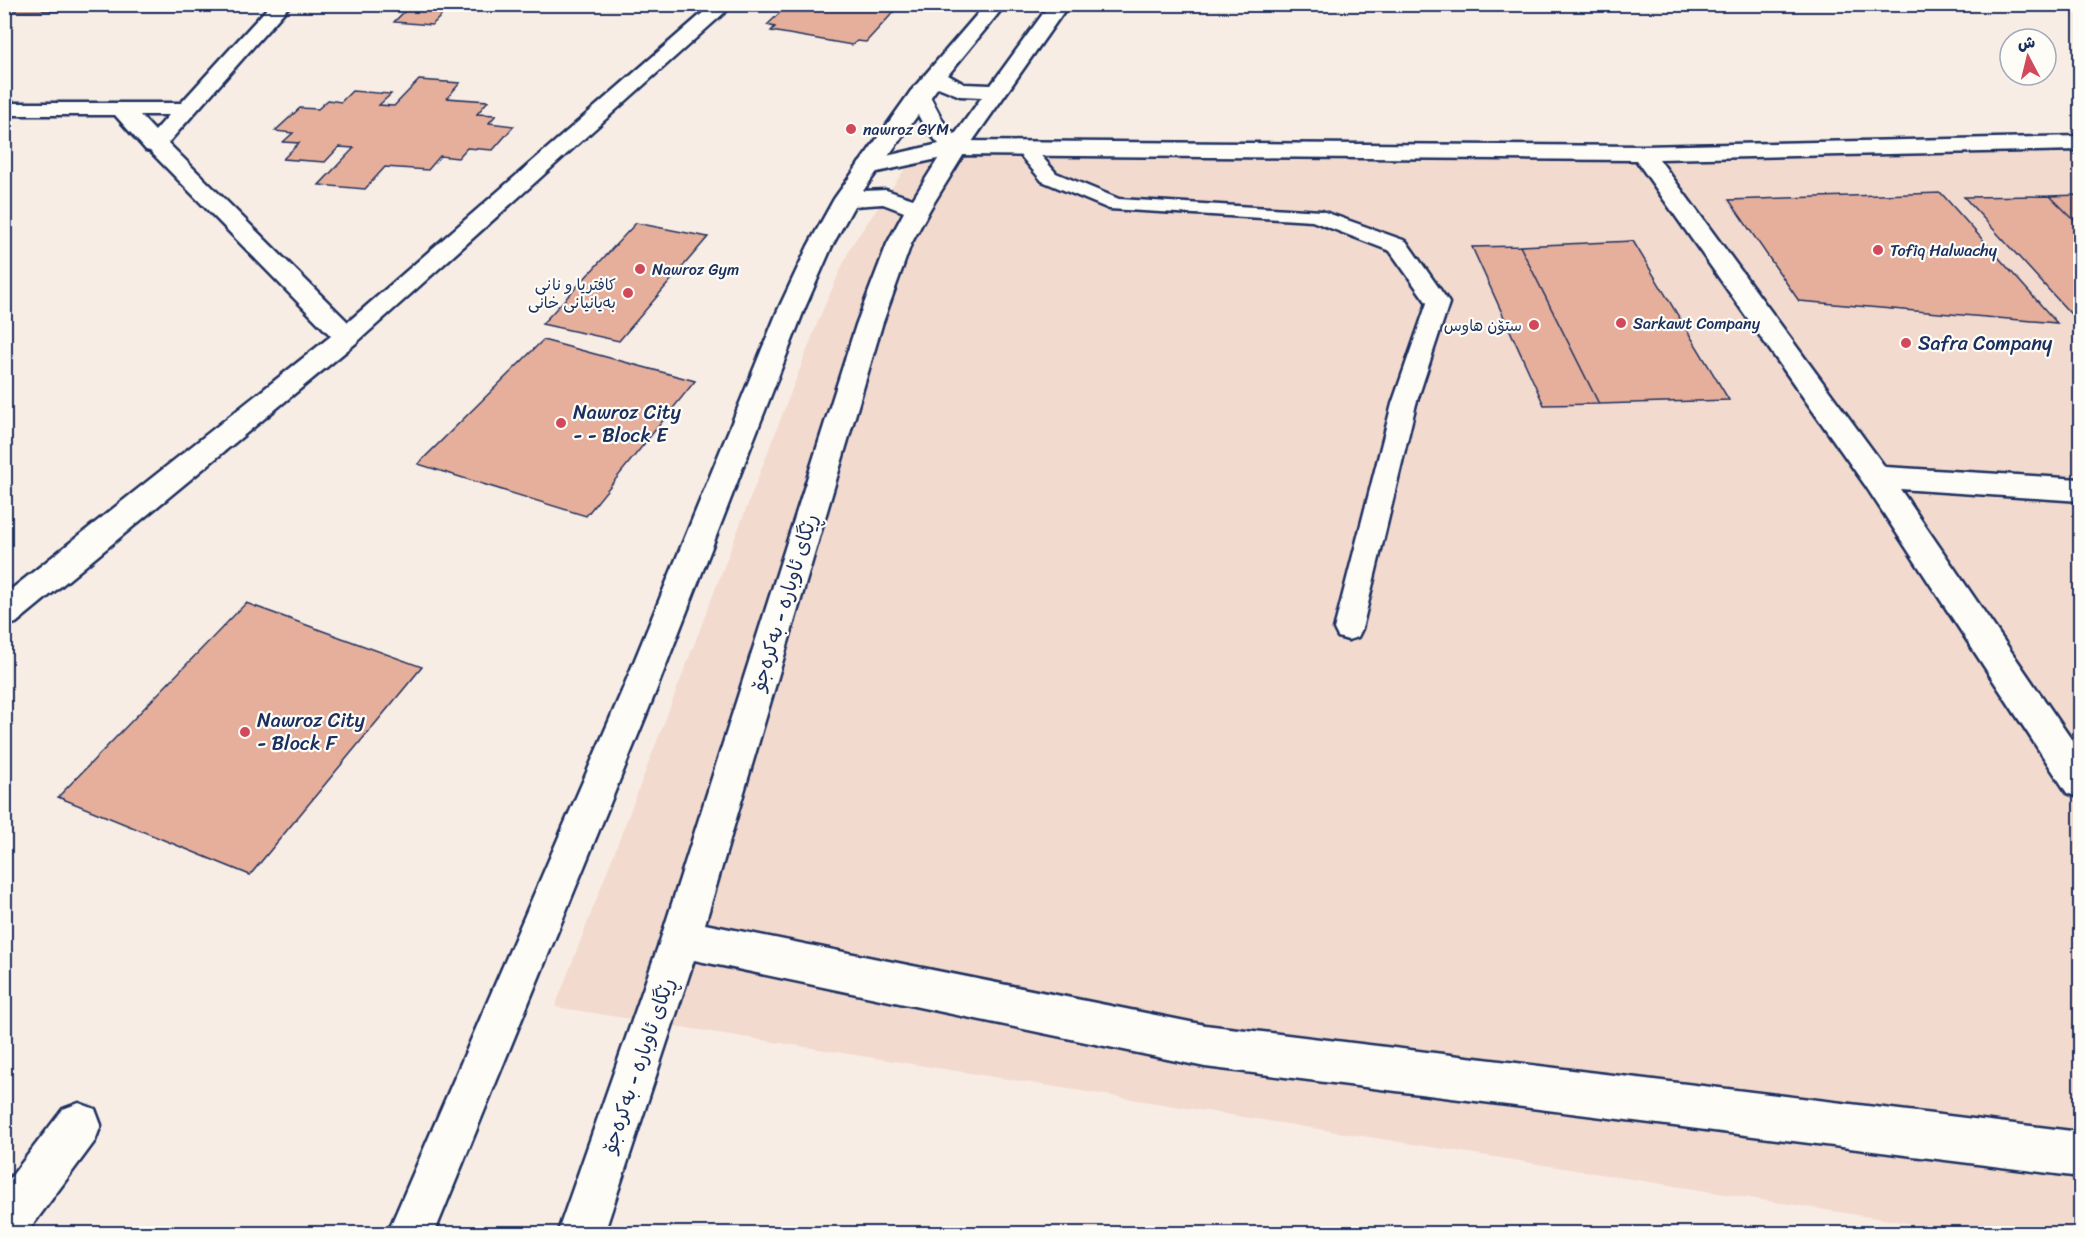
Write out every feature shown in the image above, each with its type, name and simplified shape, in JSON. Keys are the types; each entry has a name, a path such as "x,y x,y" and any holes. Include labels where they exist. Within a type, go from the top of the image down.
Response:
{"street":[{"path":"154,145 282,4"},
{"path":"4,614 347,337 725,4"},
{"path":"410,1233 639,691 791,310 820,246 846,199 868,167 927,87 997,4"},
{"name":"ڕێگای ئاوبارە - بەکرەجۆ","path":"580,1233 681,938 869,325 899,244 956,148 1060,4"},
{"path":"927,87 996,91"},
{"path":"927,87 936,128 956,148"},
{"path":"4,109 186,109"},
{"path":"121,109 154,145 347,337"},
{"path":"868,167 956,148 1643,153 2080,143"},
{"path":"1643,153 1876,477 2080,782"},
{"path":"846,199 886,197 898,199 918,209"},
{"path":"1876,477 2080,490"},
{"path":"681,938 1205,1046 2080,1155"},
{"path":"4,1224 79,1125"}],"lane":[{"path":"1024,148 1049,177 1116,205 1316,215 1398,246 1438,303 1404,404 1348,629"}],"shaded area":[{"path":"2080,141 2080,1233 1969,1233 555,1007 820,316 851,246 921,146 1523,152"}],"building":[{"path":"7,4 226,4 222,10 4,11"},
{"path":"412,4 492,4 485,11 448,9 432,25 394,22"},
{"path":"789,4 901,4 866,42 857,41 852,45 771,31 775,27 767,25"},
{"path":"419,80 460,83 447,98 488,101 477,114 496,115 489,123 514,126 493,150 467,148 458,158 440,156 428,170 385,167 365,189 319,185 354,148 339,147 325,162 283,159 299,143 283,142 293,133 275,131 300,108 318,109 328,100 341,102 352,91 391,94 379,105 394,106"},
{"name":"Tofiq Halwachy","path":"1941,193 2057,323 1799,301 1729,200"},
{"path":"2080,195 2080,226 2050,196"},
{"path":"2050,196 2080,226 2080,324 1964,197"},
{"path":"636,223 708,237 619,341 542,324"},
{"name":"Sarkawt Company","path":"1633,241 1729,400 1599,404 1520,246"},
{"name":"ستۆن هاوس","path":"1520,246 1599,404 1544,405 1472,247"},
{"name":"Nawroz City - - Block E","path":"543,340 695,381 586,516 418,464"},
{"name":"Nawroz City - Block F","path":"246,603 422,667 250,875 58,797"}],"place":[{"name":"nawroz GYM","path":"851,129"},
{"name":"Tofiq Halwachy","path":"1878,250"},
{"name":"Nawroz Gym","path":"640,269"},
{"name":"کافتریا و نانی بەیانیانی خانی","path":"628,293"},
{"name":"Sarkawt Company","path":"1621,323"},
{"name":"ستۆن هاوس","path":"1534,325"},
{"name":"Safra Company","path":"1906,343"},
{"name":"Nawroz City - - Block E","path":"561,423"},
{"name":"Nawroz City - Block F","path":"245,732"}]}
